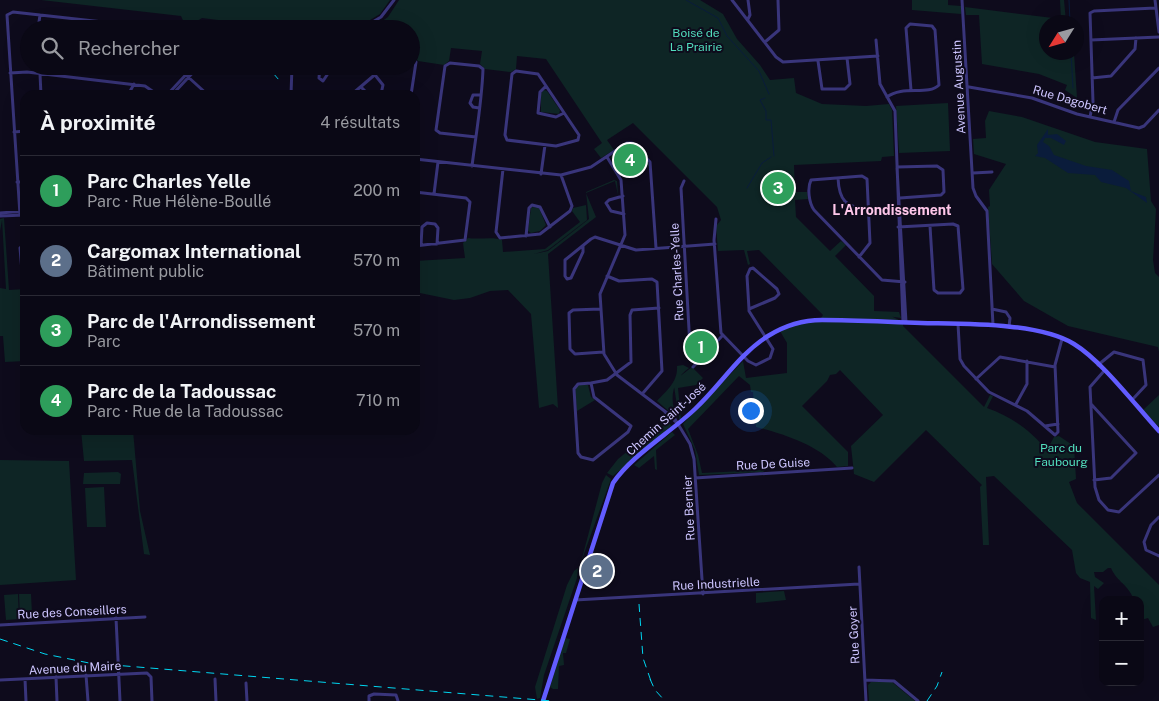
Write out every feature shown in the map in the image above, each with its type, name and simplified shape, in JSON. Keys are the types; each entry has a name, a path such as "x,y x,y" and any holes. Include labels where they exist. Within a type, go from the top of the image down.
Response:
{"street":[{"path":"376,20 385,14 394,0"},
{"path":"732,0 776,57 783,62 878,56"},
{"path":"748,0 750,15 748,20"},
{"path":"765,42 779,30 778,0"},
{"name":"Avenue Augustin","path":"962,0 974,193 988,210 993,326"},
{"path":"1155,0 1159,32"},
{"path":"1090,117 1093,102 1090,15 1092,11 1155,8"},
{"path":"0,215 20,213 7,15 12,12 85,20"},
{"path":"39,20 40,15"},
{"path":"887,97 896,91 934,89 939,85 935,30 932,26 910,24 906,28 911,90"},
{"path":"1091,40 1159,37"},
{"path":"1092,78 1111,76 1135,50 1136,38"},
{"path":"876,40 880,84 894,108 904,322"},
{"path":"818,61 822,89 845,89 849,85 847,58"},
{"path":"472,166 476,137 479,108 482,67 451,62 447,64 436,130 440,133 476,137"},
{"path":"1114,122 1118,110 1159,68"},
{"path":"518,70 536,73 564,113 579,134 579,139 564,145 509,141 505,136 514,72 518,70"},
{"path":"10,73 20,73"},
{"path":"40,75 41,90"},
{"path":"49,75 134,84 151,90"},
{"path":"291,90 292,75"},
{"path":"357,90 375,75 383,85 382,90"},
{"path":"412,90 414,75"},
{"path":"172,90 186,76"},
{"path":"176,90 186,76"},
{"path":"186,76 202,90"},
{"path":"131,90 134,84"},
{"path":"546,86 540,92 539,113 557,117 564,113"},
{"path":"361,87 364,90"},
{"name":"Rue Dagobert","path":"968,87 1031,97 1090,117 1141,128 1159,110"},
{"path":"479,108 472,106 470,103 473,95 480,95"},
{"path":"14,132 20,132"},
{"path":"420,160 561,175 586,169 630,142 650,162 656,248"},
{"path":"542,174 545,145"},
{"path":"607,157 620,175 625,235 622,246 601,292 600,309 603,352 616,374 679,424"},
{"path":"434,194 438,162"},
{"path":"897,167 937,166 943,170 944,192 941,195 899,198"},
{"path":"504,169 496,234 500,238 540,234 572,208 561,175"},
{"path":"973,172 992,172"},
{"path":"838,177 839,194 850,205 856,208 869,208"},
{"path":"859,257 870,244 866,178 838,177 810,181 810,204 814,210 859,257 883,281 903,282"},
{"name":"Rue Charles-Yelle","path":"684,181 681,188 690,347 700,358"},
{"path":"420,193 466,198 470,202 466,240 437,244 421,246 422,227 427,223 435,224 438,228 437,244"},
{"path":"623,196 608,200 606,203 611,211 624,214"},
{"path":"526,236 529,208 532,205 540,207 550,227"},
{"path":"716,219 715,244 722,336 753,364 769,359 773,349 749,309 747,274 753,268 777,289 778,294 776,298 749,309"},
{"path":"900,227 955,224 960,229 963,289 960,293 938,293 934,290 930,226"},
{"path":"583,246 584,250 572,277 567,279 564,261 583,246 596,237 636,250 715,244"},
{"path":"607,276 619,281 655,279 657,283 662,371 642,393"},
{"path":"591,383 594,398 631,426 628,432 593,460 581,457 578,453 574,389 578,384 605,381 616,374 632,358 631,312 635,309 659,308"},
{"path":"600,309 573,310 569,313 570,349 575,354 603,352"},
{"path":"992,309 1007,313 1010,320 1009,328"},
{"name":"Chemin Saint-José","path":"543,701 613,483 624,470 699,406 744,357 766,337 784,328 811,320 958,324 1009,328 1062,339 1078,347 1098,365 1159,431"},
{"path":"958,324 960,359 976,379 991,393 1016,404 1056,435 1058,424 1055,367 1062,339"},
{"path":"693,367 722,336"},
{"path":"1098,365 1114,352 1144,360 1146,385 1131,401"},
{"path":"976,379 1000,357 1055,367"},
{"path":"1016,404 1027,384 1027,361"},
{"path":"1104,371 1091,383 1094,480 1096,493 1101,503 1114,513 1121,511 1159,476"},
{"path":"1091,404 1136,453 1110,478 1094,480"},
{"name":"Rue Bernier","path":"679,424 693,452 703,594"},
{"path":"1045,426 1058,424"},
{"name":"Rue De Guise","path":"696,478 852,468"},
{"path":"1159,517 1150,525 1144,542 1146,550 1159,556"},
{"name":"Rue Goyer","path":"858,567 866,701"},
{"name":"Rue Industrielle","path":"574,600 859,584"},
{"name":"Rue des Conseillers","path":"0,625 145,617"},
{"path":"116,618 120,701"},
{"path":"86,675 88,701"},
{"name":"Avenue du Maire","path":"0,680 86,675 150,675 152,701"},
{"path":"56,677 57,701"},
{"path":"25,679 26,701"},
{"path":"215,679 216,701"},
{"path":"865,680 894,681 918,701"},
{"path":"246,683 247,701"},
{"path":"369,701 369,696 373,694 397,696 398,701"}],"green space":[{"path":"41,0 390,0 380,14 370,20 218,20 202,18 199,20 183,20 181,16"},
{"name":"Boisé de La Prairie","path":"399,0 700,0 723,14 737,39 760,65 770,80 794,78 796,93 822,104 866,106 889,104 892,110 894,156 882,157 881,161 794,165 795,192 807,192 808,199 795,200 796,217 830,251 841,241 846,245 835,256 874,296 874,311 899,312 901,318 892,317 899,320 821,318 823,315 759,250 747,251 750,264 748,265 744,250 718,251 716,226 721,220 717,207 633,123 607,140 614,150 601,158 594,149 602,143 546,59 517,56 516,69 511,72 485,69 480,64 482,51 451,48 449,61 444,65 420,61 420,20 384,20 388,17"},
{"path":"912,0 948,0 948,5 961,6 961,14 912,10"},
{"path":"1060,0 1064,0 1065,15 1061,15"},
{"path":"965,7 1039,16 1039,60 1074,60 1077,98 1065,90 1067,85 1039,74 982,64 979,15 966,15"},
{"path":"544,90 547,91 560,110 559,114 541,112 541,93"},
{"path":"948,103 950,151 899,153 896,106"},
{"path":"989,111 1022,117 1095,142 1147,149 1151,201 1156,209 1153,260 1155,273 1159,277 1159,352 1158,347 1068,326 1024,301 992,264 988,207 990,206 989,190 1006,164 974,154 973,139 986,138 985,121"},
{"path":"629,144 641,153 649,166 623,176 611,157"},
{"path":"614,180 617,181 618,195 615,181 586,193"},
{"path":"586,193 596,217 548,254 558,408 553,404 539,408 531,314 508,290 490,291 470,298 454,300 420,293 420,261 465,258 463,243 468,238 494,238 502,240 503,252 545,249 580,222 572,211 573,208 586,205 587,220 548,250 534,254 548,251 589,219"},
{"path":"531,208 539,208 546,225 540,231 531,233 528,231"},
{"path":"4,218 9,290 20,289 20,361 5,362 3,336 0,336 0,288 6,289 2,220 0,231 0,219"},
{"name":"Parc du Faubourg","path":"822,321 903,323 903,326 984,407 990,395 993,396 987,408 1020,425 1047,450 1054,437 1059,436 1074,446 1076,479 1069,482 1077,503 1159,585 1159,625 1153,627 1148,618 1144,619 1144,596 1132,596 1111,568 1103,572 1094,572 1095,577 1104,583 1098,589 1094,586 1096,620 1091,618 1090,582 1080,578 1076,573 1072,550 994,476 986,477 989,545 983,545 980,487 982,485 926,430 874,482 854,474 851,446 883,415 840,370 836,374 830,375 827,381 802,406 848,452 848,466 837,467 821,452 800,441 756,427 753,392 751,392 750,385 739,376 688,429 698,455 702,473 765,470 763,472 699,475 695,450 683,424 743,361 746,378 787,373 787,343 780,331 799,324"},
{"path":"683,365 689,368 679,378 673,391 673,405 678,419 657,401 674,381 677,366"},
{"path":"692,367 703,378 696,385 678,388 681,419 679,419 674,386 679,377"},
{"path":"578,385 588,385 591,397 595,400 577,411 575,389"},
{"path":"1159,395 1159,427 1143,410"},
{"path":"666,420 672,426 613,476 607,473 618,459"},
{"path":"672,432 675,435 656,450 657,470 655,469 654,456 639,468 634,465"},
{"path":"81,435 133,435 140,511 150,555 144,554 132,460 84,461"},
{"path":"0,460 69,461 76,580 0,585"},
{"path":"118,472 121,474 120,484 83,484 84,473"},
{"path":"606,475 611,479 581,562 602,483"},
{"path":"104,487 106,527 87,527 85,488"},
{"path":"578,568 577,578 544,675 540,698 537,699 535,687 567,585 574,571"},
{"path":"784,591 786,600 756,603 756,593"},
{"path":"18,594 19,619 6,620 4,595"},
{"path":"19,594 31,594 32,614 53,615 20,619"},
{"path":"565,638 570,639 566,653 563,653 564,665 559,666 558,689 553,689 550,687"},
{"path":"871,682 892,682 915,701 869,701 868,685"}],"water":[{"path":"1048,129 1048,135 1057,134 1066,141 1064,145 1051,138 1045,138 1043,142 1049,146 1054,155 1086,166 1112,170 1129,181 1131,191 1146,197 1147,203 1126,188 1101,182 1095,175 1068,173 1045,158 1035,156 1038,153 1037,145"}],"waterway":[{"path":"686,0 718,18 727,36 759,71 769,94"},
{"path":"1069,0 1070,15"},
{"path":"1071,60 1073,88"},
{"path":"765,98 760,100 766,111 766,120 771,120 774,156"},
{"path":"747,188 762,163 771,157"}],"railway":[{"path":"275,75 279,80"},
{"path":"639,604 643,658 652,684"},
{"path":"0,639 45,654 89,663 552,701"},
{"path":"927,701 937,686 942,672"},
{"path":"650,679 655,690 665,701"}],"place":[{"name":"Parc de la Tadoussac","path":"630,160"},
{"name":"Parc de l'Arrondissement","path":"778,188"},
{"name":"Parc Charles Yelle","path":"701,347"},
{"name":"Cargomax International","path":"597,571"}],"district":[{"name":"L'Arrondissement","path":"892,210"}]}
